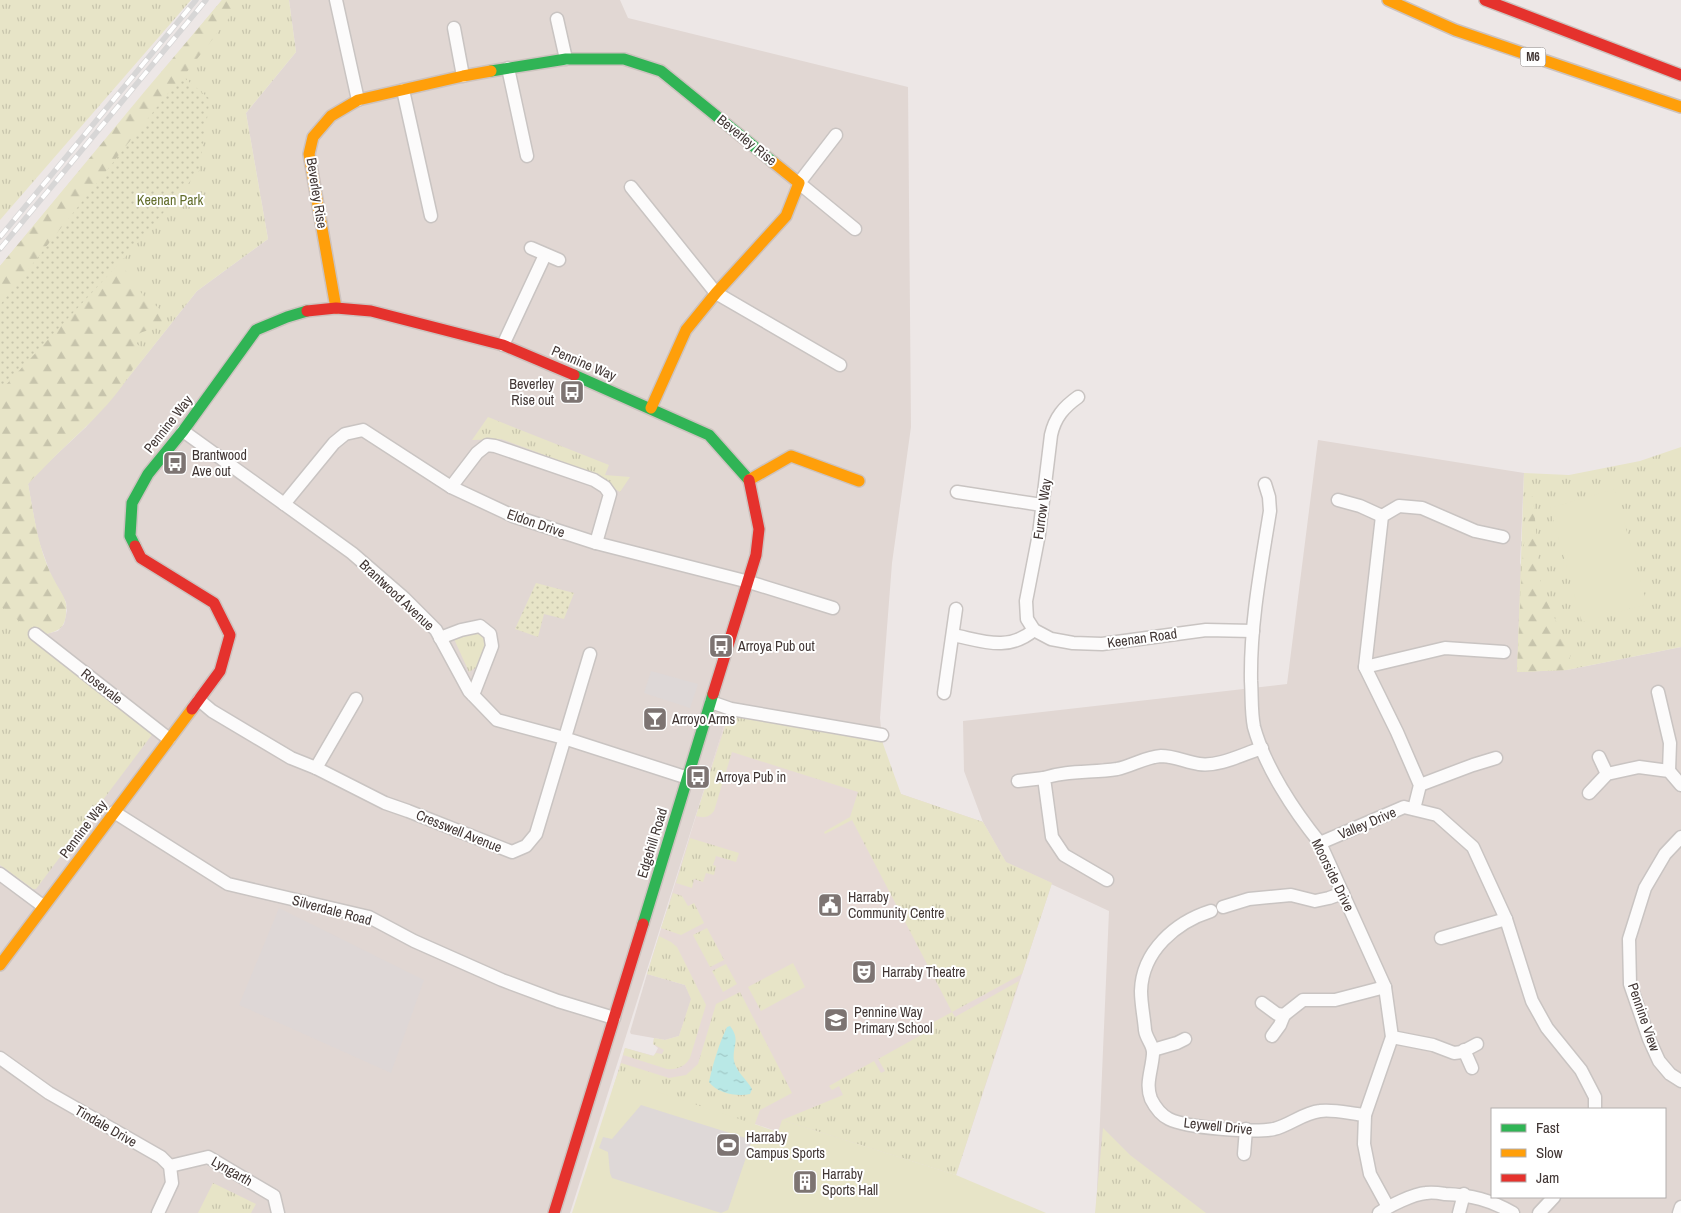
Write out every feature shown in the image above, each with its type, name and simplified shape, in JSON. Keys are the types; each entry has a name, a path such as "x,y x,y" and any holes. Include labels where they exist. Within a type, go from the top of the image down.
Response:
{"main road":[{"name":"M6","path":"1388,0 1455,30 1681,107"},
{"path":"1485,0 1681,75"},
{"name":"Beverley Rise","path":"336,308 309,154 313,137 331,116 358,100 463,76 566,59 624,59 661,71 799,182"},
{"path":"651,408 686,330 716,293 786,216 799,182"},
{"name":"Pennine Way","path":"0,965 220,671 230,635 214,603 141,558 130,536 132,503 148,474 183,431 256,330 287,317 308,311 336,308 371,311 503,345 651,408 709,435 749,480"},
{"path":"749,480 791,456 858,481"},
{"name":"Edgehill Road","path":"554,1213 756,555 759,529 749,480"}],"street":[{"path":"336,0 358,100"},
{"path":"557,19 566,59"},
{"path":"454,28 463,76"},
{"path":"508,68 527,156"},
{"path":"403,90 430,216"},
{"path":"836,135 799,182 855,229"},
{"path":"631,187 716,293 840,365"},
{"path":"531,248 559,260"},
{"path":"503,345 545,255"},
{"name":"Furrow Way","path":"1034,630 1027,619 1026,608 1053,426 1061,411 1078,396"},
{"name":"Eldon Drive","path":"284,504 334,443 345,434 363,430 451,486 513,516 596,543 748,582 833,608"},
{"name":"Brantwood Avenue","path":"183,431 352,552 404,598 436,630 473,695 497,720 564,738 688,778"},
{"path":"451,486 477,453 487,445 495,446 594,480 605,487 610,494 596,543"},
{"name":"Moorside Drive","path":"1265,484 1270,510 1253,631 1252,713 1254,727 1279,782 1305,825 1320,843 1385,987 1392,1038 1365,1116 1364,1144 1370,1174 1383,1210"},
{"path":"957,492 1042,505"},
{"path":"1338,500 1360,506 1382,516"},
{"path":"1382,516 1399,506 1422,508 1476,532 1503,537"},
{"path":"1382,516 1365,667 1397,732 1420,785 1414,809"},
{"path":"944,693 956,609"},
{"path":"440,638 461,630 480,626 490,634 492,646 473,695"},
{"path":"953,635 997,643 1011,643 1024,638 1034,630"},
{"name":"Keenan Road","path":"1034,630 1051,639 1087,644 1102,644 1206,630 1253,631"},
{"name":"Rosevale","path":"36,634 169,739"},
{"path":"1365,667 1445,648 1504,652"},
{"path":"564,738 590,654"},
{"path":"1658,692 1670,743 1669,771 1681,785"},
{"path":"316,768 356,699"},
{"name":"Cresswell Avenue","path":"199,700 212,711 291,758 316,768 385,803 444,824 512,852 526,846 536,834 564,738"},
{"path":"711,702 731,709 882,735"},
{"path":"1018,780 1044,778 1059,773 1114,770 1151,757 1160,756 1170,756 1200,764 1215,763 1262,748"},
{"path":"1599,757 1607,774"},
{"path":"1420,785 1496,758"},
{"path":"1589,793 1607,774 1639,768 1669,771"},
{"path":"1044,778 1052,837 1064,855 1107,880"},
{"name":"Valley Drive","path":"1320,843 1404,807 1437,815 1473,848 1506,918 1532,1001 1547,1028 1581,1070 1595,1097 1595,1108"},
{"name":"Silverdale Road","path":"114,812 228,884 369,917 414,941 502,980 558,1001 614,1018"},
{"name":"Pennine View","path":"1681,837 1665,854 1644,888 1629,940 1630,984 1648,1039 1659,1061 1670,1074 1681,1081"},
{"path":"0,874 43,906"},
{"path":"1223,907 1249,899 1291,895 1315,901 1343,893"},
{"name":"Leywell Drive","path":"1211,911 1197,915 1176,928 1165,938 1149,960 1141,990 1146,1036 1152,1044 1153,1050 1149,1087 1151,1099 1160,1112 1171,1120 1178,1122 1202,1126 1246,1129 1275,1128 1318,1111 1365,1116"},
{"path":"1441,938 1506,918"},
{"path":"1272,1036 1280,1025 1284,1014 1303,1000 1335,1000 1385,987"},
{"path":"1262,1002 1277,1014 1284,1014"},
{"path":"1392,1038 1433,1045 1447,1052 1454,1053 1478,1044"},
{"path":"1153,1050 1185,1039"},
{"path":"1464,1050 1472,1068"},
{"name":"Tindale Drive","path":"0,1058 49,1092 161,1157 170,1166"},
{"path":"1244,1154 1246,1129"},
{"name":"Lyngarth","path":"170,1166 208,1157 274,1196 278,1213"},
{"path":"158,1213 172,1183 170,1166"},
{"path":"1383,1210 1425,1193 1464,1194 1487,1200 1513,1213"},
{"path":"1460,1213 1464,1194"},
{"path":"1539,1213 1553,1198"},
{"path":"1679,1213 1681,1207"}],"shaded area":[{"path":"289,0 620,0 628,18 908,87 911,427 892,563 880,718 884,758 726,720 570,1213 0,1213 0,865 33,889 43,641 46,634 58,631 64,624 67,610 66,602 52,578 38,539 28,484 38,472 86,427 116,393 197,291 268,239 246,113 296,52"},
{"path":"1318,440 1524,473 1520,563 1567,670 1681,647 1681,1213 1096,1213 1109,911 1006,863 983,822 964,771 963,721 1287,684"},
{"path":"651,671 698,684 690,708 644,693"},
{"path":"726,719 884,758 901,794 983,822 1006,862 1052,883 956,1175 783,1121 779,1132 616,1078 625,1048 654,1056 658,1048 653,1044 654,1038 665,1040 679,1036 691,999 685,985 647,974"},
{"path":"279,908 424,980 391,1073 239,1005"},
{"path":"647,974 685,985 692,999 679,1036 665,1040 631,1034"},
{"path":"641,1105 752,1140 728,1210 721,1213 612,1178 608,1152 599,1148 603,1137 612,1139"}],"green space":[{"path":"0,0 191,0 0,220"},
{"name":"Keenan Park","path":"222,0 289,0 296,52 246,113 268,239 197,291 117,392 28,484 37,533 44,557 66,607 61,627 46,634 43,641 157,728 36,889 33,889 0,865 0,266"},
{"path":"222,0 243,0 0,305 0,266"},
{"path":"183,77 210,99 199,171 128,254 0,391 0,305 177,82"},
{"path":"119,263 143,295 160,309 163,319 160,325 135,337 133,341 142,348 122,387 92,421 42,468 28,484 37,533 44,557 66,607 61,627 46,634 43,641 0,605 0,391"},
{"path":"488,417 609,465 605,475 630,477 620,492 582,469 501,439 472,440"},
{"path":"1681,447 1681,647 1567,670 1517,672 1524,473 1569,475 1640,461"},
{"path":"1615,489 1647,604 1582,622 1550,508"},
{"path":"1533,496 1541,589 1571,653 1567,670 1517,672 1522,563 1529,498"},
{"path":"536,583 574,593 564,619 544,614 538,637 515,629"},
{"path":"471,632 480,635 487,642 477,667 469,672 454,639"},
{"path":"729,714 882,741 901,794 983,822 1006,862 1052,883 1022,974 952,1012 852,820 825,834 824,832 850,817 858,792 732,752 714,811 706,817 696,816"},
{"path":"690,838 739,853 736,862 716,856 713,865 716,866 714,875 706,873 703,882 694,879 692,888 676,883"},
{"path":"673,893 682,896 688,906 694,903 704,923 681,935 661,928"},
{"path":"707,928 724,960 710,967 693,935"},
{"path":"659,936 677,947 706,1005 690,1058 683,1066 674,1069 667,1069 623,1055 625,1048 653,1056 656,1053 662,1054 664,1050 653,1044 654,1038 665,1040 679,1036 691,999 685,985 647,974"},
{"path":"793,963 805,987 761,1011 748,987"},
{"path":"726,964 737,984 723,992 712,971"},
{"path":"1019,981 956,1175 782,1120 843,1095 839,1086 832,1090 829,1086 874,1061 881,1073 885,1071 878,1059 923,1034 921,1029 952,1012 955,1017"},
{"path":"740,992 792,1093 760,1110 753,1129 612,1091 621,1063 669,1078 686,1075 698,1064 716,1004"},
{"name":"Harraby Campus Sports","path":"616,1078 778,1132 782,1120 956,1175 1046,1213 572,1213"},
{"path":"1103,1128 1130,1155 1206,1213 1095,1213"},
{"path":"213,1183 256,1204 251,1213 198,1213"}],"water":[{"path":"730,1026 736,1039 734,1061 752,1089 750,1094 728,1093 717,1089 709,1082 721,1040 727,1027"}],"railway":[{"path":"0,237 196,0"},
{"path":"0,249 206,0"}],"traffic: fast":[{"path":"491,71 566,59 624,59 661,71 773,162"},
{"path":"135,546 130,536 132,503 148,474 183,431 256,330 307,311"},
{"path":"574,375 709,435 749,480"},
{"path":"643,924 713,694"}],"traffic: slow":[{"path":"1388,0 1455,30 1681,107"},
{"path":"336,308 309,154 313,137 331,116 358,100 491,71"},
{"path":"651,408 686,330 716,293 786,216 799,183 773,162"},
{"path":"749,480 791,456 859,481"},
{"path":"0,965 192,709"}],"traffic: jam":[{"path":"1485,0 1681,75"},
{"path":"307,311 336,308 371,311 503,345 574,375"},
{"path":"713,694 756,555 759,529 749,480"},
{"path":"135,546 141,558 214,603 230,635 220,671 192,709"},
{"path":"554,1213 643,924"}],"place":[{"name":"Beverley Rise out","path":"572,392"},
{"name":"Brantwood Ave out","path":"175,463"},
{"name":"Arroya Pub out","path":"721,646"},
{"name":"Arroyo Arms","path":"655,719"},
{"name":"Arroya Pub in","path":"698,777"},
{"name":"Harraby Community Centre","path":"830,905"},
{"name":"Harraby Theatre","path":"864,972"},
{"name":"Pennine Way Primary School","path":"836,1020"},
{"name":"Harraby Campus Sports","path":"728,1145"},
{"name":"Harraby Sports Hall","path":"805,1182"}]}
